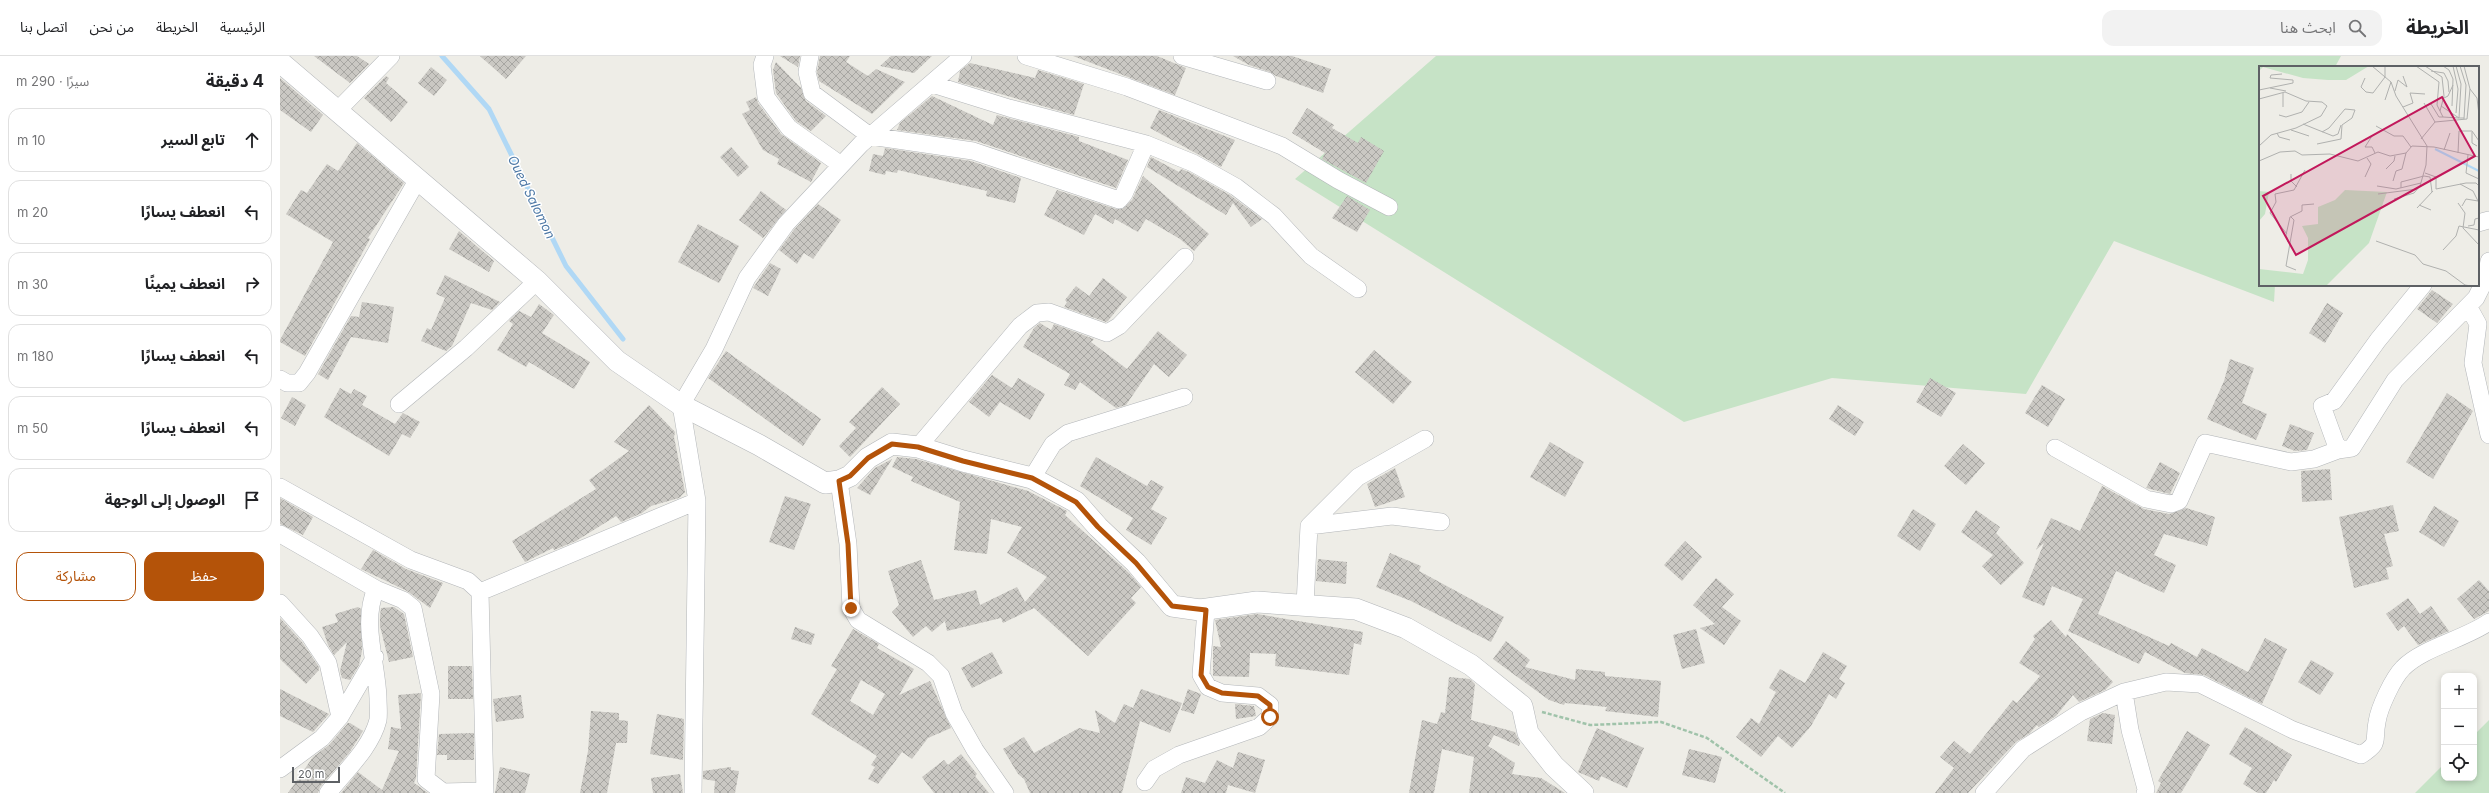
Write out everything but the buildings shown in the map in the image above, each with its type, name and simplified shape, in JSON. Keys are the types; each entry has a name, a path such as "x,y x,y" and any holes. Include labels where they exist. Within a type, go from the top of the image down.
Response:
{"street":[{"path":"338,110 392,56"},
{"path":"765,56 762,65 766,97 789,128 841,165"},
{"path":"810,56 807,72 812,93 870,136 973,151 1119,200 1124,194 1146,144"},
{"path":"693,793 697,501 681,405 714,349 747,278 786,224 870,136 963,56"},
{"path":"1026,56 1127,87 1282,146 1338,180 1389,207"},
{"path":"1182,56 1267,81"},
{"path":"280,62 418,178 537,281 617,361 681,405 733,430 825,483 839,481 850,476 868,458 892,444 918,447 963,461 1032,478 1076,502 1098,527 1136,563 1172,606 1206,610 1257,602 1356,609 1406,628 1471,664 1522,706 1528,733 1554,766 1583,793"},
{"path":"932,84 1009,108 1146,144 1193,163 1236,187 1274,216 1311,256 1358,289"},
{"path":"280,379 287,383 299,384 307,373 418,178"},
{"path":"2479,223 2489,220"},
{"path":"918,447 1020,326 1037,313 1050,312 1107,333 1119,326 1185,257"},
{"path":"2055,448 2146,499 2171,504 2179,501 2205,443 2291,462 2314,459 2338,450 2352,448 2395,380 2476,298 2486,278 2489,261"},
{"path":"399,404 466,348 537,281"},
{"path":"2338,450 2322,406 2334,400 2378,340 2422,286"},
{"path":"2468,306 2478,324 2473,363 2489,435"},
{"path":"1032,478 1053,444 1068,433 1184,397"},
{"path":"1305,605 1309,526 1358,477 1425,438"},
{"path":"839,481 848,544 851,608 858,620 928,663 941,676 954,712 975,750 1005,793"},
{"path":"280,487 411,560 468,581 480,592 485,792 444,792 426,779 431,694 413,608 403,600 376,589 280,534"},
{"path":"480,592 697,501"},
{"path":"1309,526 1392,516 1442,522"},
{"path":"328,793 369,742 378,719 375,657 370,616 371,602 376,589"},
{"path":"280,602 310,636 328,664 340,717"},
{"path":"1145,782 1154,769 1179,755 1259,727 1270,717 1270,705 1258,696 1222,693 1208,687 1201,675 1206,610"},
{"path":"1984,793 2023,749 2081,712 2124,692 2166,682 2200,684 2293,730 2361,755 2372,748 2377,738 2376,722 2386,696 2403,667 2430,650 2477,630 2489,622"},
{"path":"280,769 322,738 340,717 375,657"},
{"path":"2124,692 2130,730 2146,789 2145,793"}],"path":[{"path":"1522,706 1590,725 1661,722 1707,738 1785,793"}],"green space":[{"path":"1436,56 2341,56 2336,66 2259,66 2259,286 2275,286 2274,302 2114,241 2026,394 1832,378 1684,422 1295,179"},
{"path":"2489,720 2489,793 2415,793 2441,767 2441,781 2477,781 2477,732"}],"waterway":[{"name":"Oued Salomon","path":"442,56 489,109 566,266 623,339"}],"route":[{"path":"851,608 848,544 839,481 850,476 868,458 892,444 918,447 963,461 1032,478 1076,502 1098,527 1136,563 1172,606 1206,610 1201,675 1208,687 1222,693 1258,696 1270,705 1270,717"}]}
